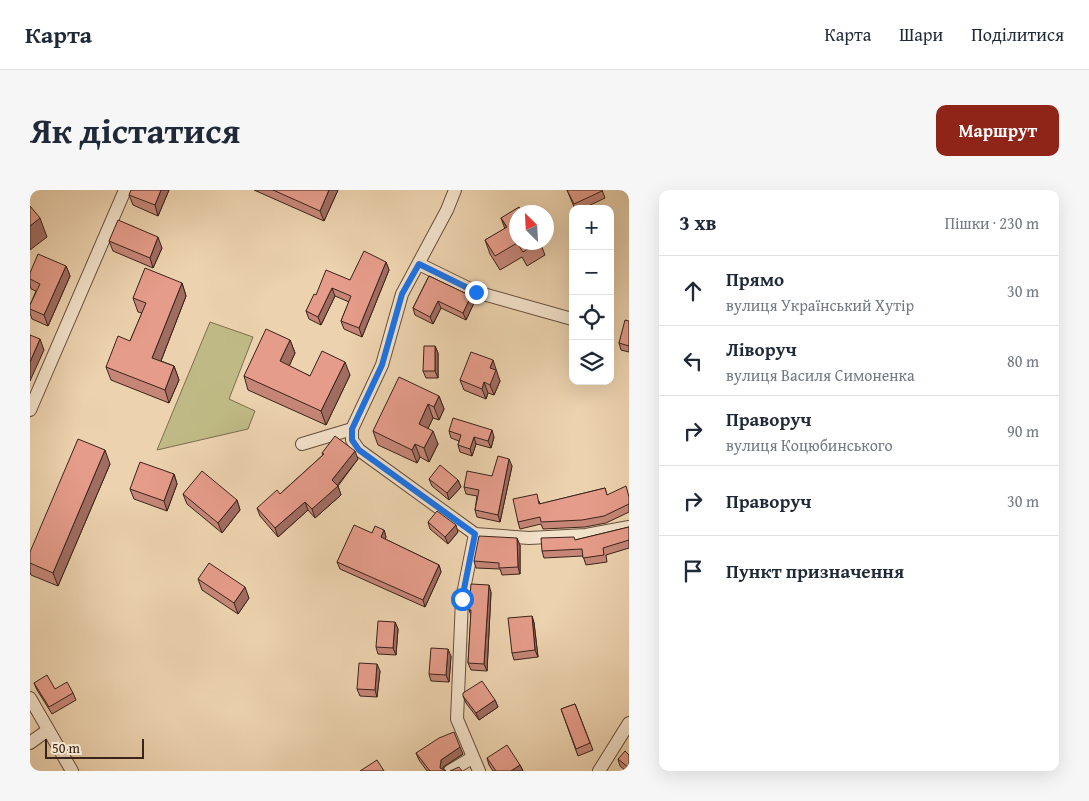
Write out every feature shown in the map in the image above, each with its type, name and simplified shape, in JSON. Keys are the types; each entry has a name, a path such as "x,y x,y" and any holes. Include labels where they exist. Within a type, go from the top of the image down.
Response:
{"street":[{"path":"30,410 125,190"},
{"path":"455,190 419,264 402,294 382,365 352,429 352,440 359,450 475,534 529,538 586,535 629,526"},
{"path":"419,264 476,292 569,318"},
{"path":"302,444 352,429"},
{"path":"475,534 462,599 456,719 479,771"},
{"path":"30,698 72,771"},
{"path":"599,771 629,723"},
{"path":"30,743 48,730"},
{"path":"450,771 472,758"}],"shaded area":[{"path":"210,322 253,337 229,399 255,411 248,429 157,450"}],"building":[{"path":"131,190 161,190 155,205 129,195"},
{"path":"273,190 329,190 320,211"},
{"path":"567,190 602,190 602,191 574,204"},
{"path":"30,206 40,218 30,226"},
{"path":"509,213 509,248 495,256 485,240 507,227 501,218"},
{"path":"118,220 158,237 150,258 109,241"},
{"path":"364,251 386,262 359,328 341,321 351,296 332,288 318,317 306,311 314,294 316,295 326,270 350,280"},
{"path":"38,254 66,266 44,315 30,309 40,284 30,279 30,273"},
{"path":"145,268 182,283 152,358 174,366 165,390 106,367 118,336 130,341 146,303 133,298"},
{"path":"429,276 471,296 463,313 438,301 430,317 413,308"},
{"path":"625,320 629,321 629,346 619,343"},
{"path":"266,329 290,340 280,361 310,376 322,351 345,362 321,411 244,376"},
{"path":"30,335 40,339 30,362"},
{"path":"424,346 435,346 435,371 423,371"},
{"path":"471,352 493,360 490,368 496,370 490,385 484,382 482,389 460,380"},
{"path":"399,377 439,396 434,407 428,404 419,424 433,431 424,448 415,444 412,450 373,431"},
{"path":"453,418 492,430 488,441 474,437 470,449 458,445 461,435 449,431"},
{"path":"335,436 355,451 332,480 338,486 312,509 305,502 275,528 257,508 277,490 280,494 324,454 322,453"},
{"path":"78,439 105,450 53,573 30,563 30,552"},
{"path":"498,456 509,459 498,515 475,510 479,490 464,487 467,471 492,476"},
{"path":"140,462 174,474 164,501 130,489"},
{"path":"440,465 458,480 447,493 429,479"},
{"path":"202,471 237,500 218,523 183,494"},
{"path":"626,486 629,504 604,516 582,520 541,522 540,517 518,522 513,499 537,494 539,504 605,488 607,495"},
{"path":"437,511 456,525 445,537 428,522"},
{"path":"354,525 372,533 375,526 384,530 381,537 439,565 423,600 337,562"},
{"path":"629,527 629,540 603,548 604,555 583,558 582,549 542,551 541,538 574,537 575,540"},
{"path":"479,536 517,538 518,567 499,568 499,563 474,561"},
{"path":"209,563 245,587 234,603 198,579"},
{"path":"471,584 489,585 484,664 468,663"},
{"path":"532,616 535,650 512,653 508,618"},
{"path":"378,621 395,622 393,648 376,647"},
{"path":"431,648 448,649 446,675 429,674"},
{"path":"359,663 377,664 375,690 357,689"},
{"path":"47,675 55,689 67,682 73,693 49,707 34,683"},
{"path":"482,681 495,700 476,713 463,696 463,693"},
{"path":"575,704 590,743 576,749 561,709"},
{"path":"454,732 460,747 441,760 440,768 446,771 430,771 416,753 439,738"},
{"path":"507,745 520,765 511,771 496,771 487,758"},
{"path":"625,751 629,755 629,768 618,759"},
{"path":"377,760 384,771 360,771"},
{"path":"459,767 462,771 450,771"}],"route":[{"path":"462,599 475,534 359,450 352,440 352,429 382,365 402,294 419,264 476,292"}]}
